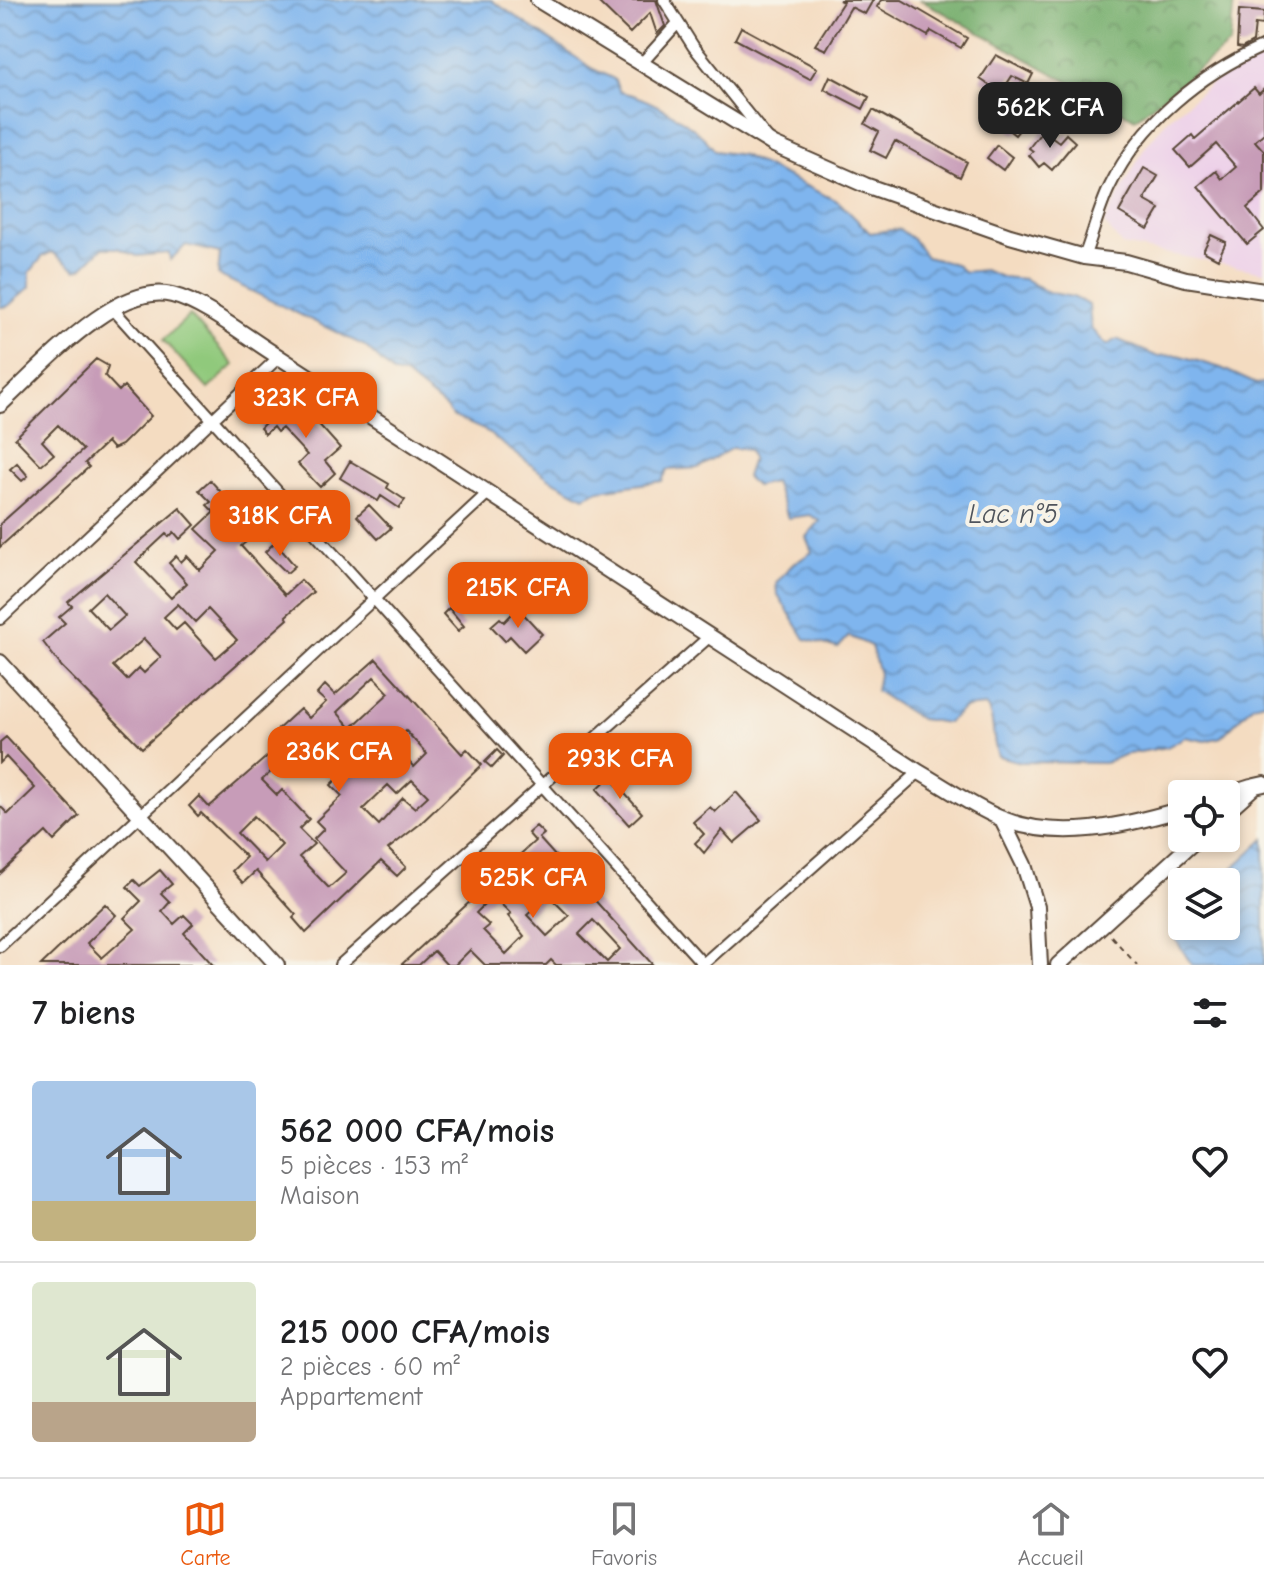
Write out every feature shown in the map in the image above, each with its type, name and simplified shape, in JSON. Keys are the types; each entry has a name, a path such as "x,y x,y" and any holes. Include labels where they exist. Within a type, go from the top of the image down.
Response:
{"street":[{"path":"538,0 774,145 942,213 1084,257 1126,262 1186,279 1264,291"},
{"path":"664,0 677,24 774,145"},
{"path":"641,64 677,24"},
{"path":"1084,257 1110,187 1140,140 1193,87 1264,46"},
{"path":"0,405 112,308 139,295 172,295 279,357 919,772 1001,818 1070,831 1168,813"},
{"path":"112,308 703,965 919,772"},
{"path":"0,619 279,357"},
{"path":"0,946 488,493"},
{"path":"340,965 710,636"},
{"path":"0,662 277,965"},
{"path":"1240,791 1260,785"},
{"path":"1240,801 1260,785"},
{"path":"1001,818 1024,865 1037,907 1040,965"},
{"path":"1058,965 1183,852"}],"path":[{"path":"1102,925 1137,965"}],"shaded area":[{"path":"1264,55 1264,272 1122,245 1104,223 1144,149 1167,120 1220,77"}],"green space":[{"path":"921,0 1234,0 1230,44 1135,119"},
{"path":"190,315 234,365 208,389 163,340"}],"water":[{"name":"Lac n°5","path":"0,0 491,0 593,69 614,79 620,92 672,114 697,132 715,151 742,155 839,202 870,233 899,229 914,240 926,257 955,264 964,272 984,270 1001,277 1025,279 1047,292 1073,297 1089,305 1091,329 1107,345 1117,339 1156,356 1178,355 1221,368 1256,384 1264,383 1264,702 1253,705 1221,737 1205,741 1185,737 1167,747 1123,755 1105,763 1020,762 998,756 986,706 964,708 947,723 920,719 876,691 879,674 871,646 849,636 838,648 805,639 777,593 776,583 792,565 812,552 806,537 820,521 810,515 788,518 774,482 756,486 746,477 752,459 749,450 732,448 698,468 667,470 662,481 599,490 584,497 550,479 484,430 452,416 405,375 393,373 365,346 218,275 220,253 186,245 170,260 169,253 137,256 118,248 102,248 76,270 52,252 43,256 30,272 30,287 8,306 0,307"},
{"path":"1264,839 1264,965 1192,965 1176,940 1240,940 1240,868 1233,868"}],"building":[{"path":"596,0 656,0 665,26 657,34 650,13 630,33"},
{"path":"839,0 873,0 865,14 851,7 826,50 815,45 843,2"},
{"path":"881,0 902,0 967,38 961,48 931,31 928,36 877,7"},
{"path":"1239,10 1264,12 1263,25 1255,24 1253,42 1242,48 1237,47"},
{"path":"741,27 817,68 810,79 735,39"},
{"path":"996,55 1033,74 1028,84 1012,76 1001,93 980,79"},
{"path":"830,76 869,97 863,109 824,89"},
{"path":"1254,88 1259,94 1264,89 1264,133 1255,141 1264,151 1264,193 1247,208 1264,230 1247,244 1198,186 1216,171 1222,179 1236,167 1216,144 1190,167 1175,150 1192,135 1195,139"},
{"path":"873,110 967,162 960,177 895,141 886,158 870,150 879,132 865,124"},
{"path":"1018,112 1027,120 1015,135 1005,127"},
{"path":"1043,130 1059,142 1066,134 1075,142 1052,170 1044,163 1039,167 1029,155 1033,151 1029,148"},
{"path":"997,145 1012,157 1003,170 987,158"},
{"path":"1144,168 1158,176 1144,200 1160,209 1148,229 1119,212"},
{"path":"1211,235 1226,242 1218,259 1203,251"},
{"path":"96,359 108,366 105,376 119,391 124,386 151,416 122,445 113,449 107,442 85,463 89,467 0,547 0,524 83,450 58,425 42,441 54,454 41,465 15,438"},
{"path":"288,399 304,415 308,412 340,448 325,461 335,473 320,487 298,464 307,455 282,428 277,432 273,427 265,434 260,428"},
{"path":"350,461 389,484 387,488 405,500 399,508 381,496 378,501 340,478"},
{"path":"17,463 28,476 22,481 10,469"},
{"path":"210,480 232,504 225,510 251,538 241,546 285,595 301,580 313,592 286,616 288,619 142,748 62,667 43,642 65,623 59,617 72,606 68,602 180,508 195,525 180,539 174,532 169,537 166,534 136,562 171,598 187,583 169,563 176,556 181,562 187,556 200,570 219,551 196,529 214,512 207,505 211,502 199,490","holes":["104,593 125,616 109,630 88,608","178,604 195,622 208,609 237,640 216,658 184,623 176,630 164,617","144,639 161,657 144,673 139,668 127,680 113,666"]},
{"path":"369,505 391,528 378,539 357,516"},
{"path":"275,542 295,566 287,573 265,552"},
{"path":"449,608 464,626 458,631 443,614"},
{"path":"518,608 542,634 524,651 510,636 505,641 491,626 500,618 504,622"},
{"path":"376,659 462,754 467,749 482,765 420,824 388,849 406,867 397,876 381,861 306,933 293,918 296,915 256,871 243,883 232,871 246,857 201,813 198,816 189,806 199,796 209,807 286,740 277,730 300,709 309,718 326,702 317,694 325,685 335,695","holes":["374,677 389,693 351,728 337,712","406,731 427,754 414,767 406,759 402,764 387,749","298,747 319,769 337,753 350,767 331,785 342,796 316,821 324,829 314,839 346,873 329,888 299,857 314,844 299,829 309,819 282,790 277,795 262,780","412,780 428,796 415,808 403,798 379,825 363,809 388,785 397,794","254,816 282,845 265,862 237,833"]},
{"path":"6,737 79,816 54,841 46,832 0,874 0,806 8,814 35,788 6,757 0,763 0,742"},
{"path":"497,750 503,756 492,768 485,762"},
{"path":"610,777 642,813 629,825 597,789"},
{"path":"736,792 761,820 734,843 722,830 704,853 695,843 704,834 693,822 710,807 715,812"},
{"path":"536,826 544,834 539,838 653,965 556,965 551,960 546,965 485,965 470,950 455,965 447,965 434,951 419,965 401,965 486,887 476,877 483,870 492,880 535,841 528,833","holes":["493,896 511,914 508,916 524,936 506,954 483,930 489,925 476,913","549,896 569,916 547,936 527,915","593,920 620,949 607,962 579,934"]},
{"path":"160,870 172,884 161,893 170,902 162,911 174,924 184,915 193,924 184,933 213,965 41,965 105,904 116,915 87,943 102,958 135,929 124,918 141,901 127,887 134,880 140,886"}]}
